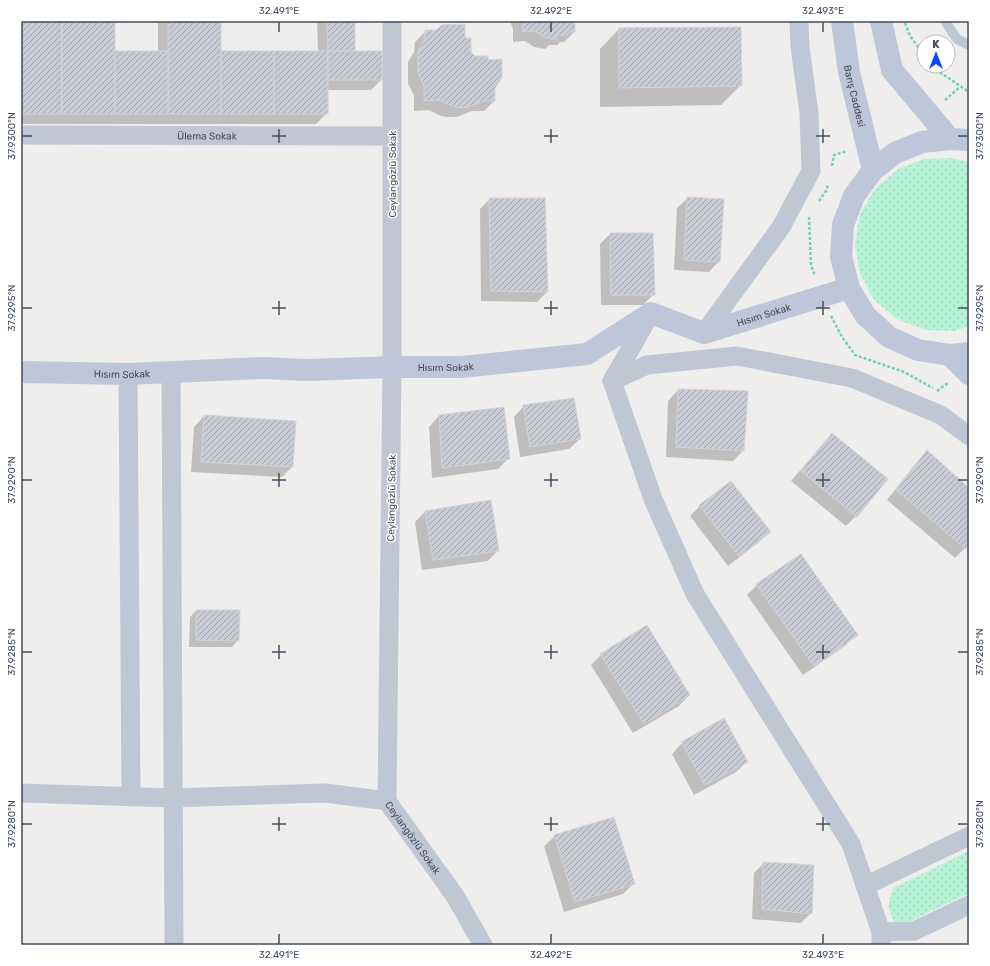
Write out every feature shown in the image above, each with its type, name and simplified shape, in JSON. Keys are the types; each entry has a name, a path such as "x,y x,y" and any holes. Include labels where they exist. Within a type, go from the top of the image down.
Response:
{"street":[{"name":"Ceylangözlü Sokak","path":"392,21 392,367 387,801 455,896 483,945"},
{"path":"799,21 800,47 809,113 810,171 781,228 704,333 651,313 612,381 653,498 695,594 851,844 866,886 881,938 914,931 969,905"},
{"name":"Barış Caddesi","path":"842,21 849,72 873,170"},
{"path":"881,21 892,70 930,115 959,139"},
{"name":"Ülema Sokak","path":"21,135 392,136"},
{"path":"959,139 922,142 895,153 873,170 854,196 843,225 841,257 849,288 866,315 889,337 918,350 959,354 969,374"},
{"name":"Hısım Sokak","path":"704,333 849,288"},
{"name":"Hısım Sokak","path":"21,372 128,374 264,368 307,370 392,367 461,367 587,354 651,313"},
{"path":"612,381 647,365 737,356 852,378 941,415 969,436"},
{"path":"170,372 174,945"},
{"path":"128,374 131,797"},
{"path":"21,793 172,798 325,793 387,801"},
{"path":"866,886 969,836"}],"lane":[{"path":"945,21 957,39 969,45"}],"path":[{"path":"904,21 910,36 916,44"},
{"path":"941,74 969,92"},
{"path":"930,115 960,87"},
{"path":"831,170 834,155 867,145"},
{"path":"818,204 826,191 828,184"},
{"path":"809,216 811,265 822,296 842,337 855,355 904,372 943,394"}],"green space":[{"path":"951,158 969,162 969,326 955,331 925,330 897,319 874,300 860,274 855,244 860,214 875,189 898,169 924,159"},
{"path":"969,851 969,893 911,921 894,922 888,907 893,888"}],"building":[{"path":"21,21 62,21 62,114 21,114"},
{"path":"62,21 115,21 115,114 62,114"},
{"path":"168,21 221,21 221,114 168,114"},
{"path":"327,21 355,21 355,51 328,51"},
{"path":"523,21 575,21 575,32 568,32 568,35 556,35 557,39 552,39 544,37 535,31 523,32"},
{"path":"465,24 465,38 471,38 471,52 475,56 488,56 488,60 502,59 502,78 495,88 495,101 483,101 468,107 459,108 440,100 424,101 424,85 418,73 418,51 424,41 425,30 436,30 442,25"},
{"path":"741,27 742,86 619,88 619,28"},
{"path":"115,51 168,51 168,114 115,114"},
{"path":"221,51 274,51 274,114 221,114"},
{"path":"274,51 328,51 328,114 274,114"},
{"path":"328,51 382,51 382,80 328,80"},
{"path":"687,197 724,199 720,262 684,260"},
{"path":"489,198 545,198 548,292 491,291"},
{"path":"610,233 653,233 655,295 611,295"},
{"path":"678,389 748,391 744,451 676,447"},
{"path":"574,398 581,439 530,447 523,405"},
{"path":"504,407 510,459 442,468 439,415"},
{"path":"204,415 296,421 293,467 201,462"},
{"path":"832,433 888,479 857,517 801,471"},
{"path":"927,450 969,488 969,545 966,549 896,490"},
{"path":"731,481 771,532 739,556 699,505"},
{"path":"491,500 499,551 433,560 425,511"},
{"path":"801,554 858,635 814,666 756,584"},
{"path":"196,610 240,610 239,641 196,640"},
{"path":"647,625 690,695 644,724 600,654"},
{"path":"724,718 748,762 705,785 681,742"},
{"path":"614,817 635,884 575,902 554,835"},
{"path":"763,862 814,865 812,914 762,909"}]}
